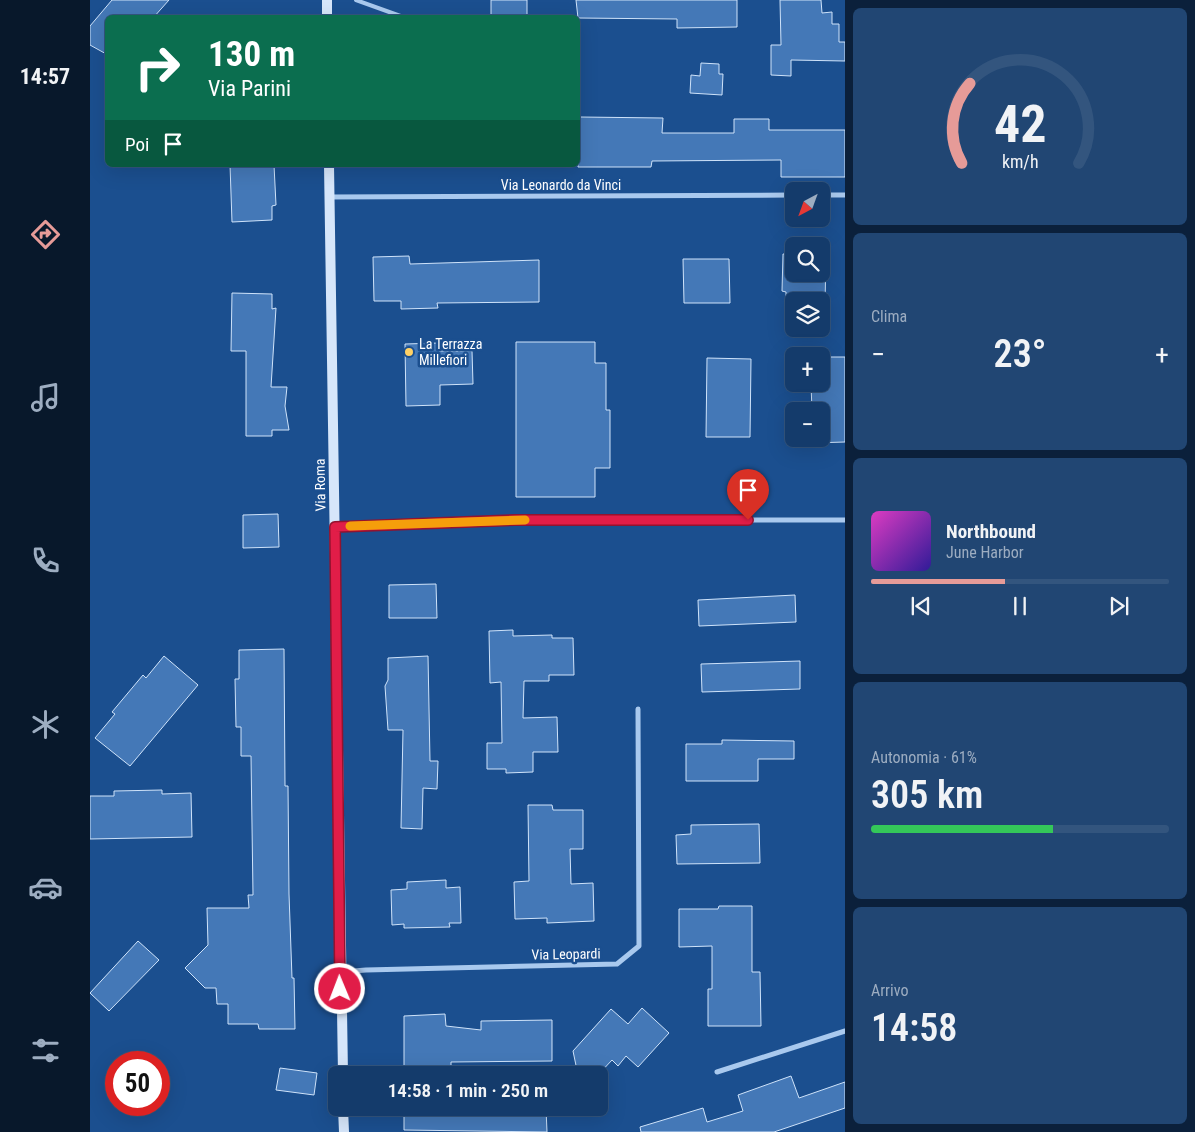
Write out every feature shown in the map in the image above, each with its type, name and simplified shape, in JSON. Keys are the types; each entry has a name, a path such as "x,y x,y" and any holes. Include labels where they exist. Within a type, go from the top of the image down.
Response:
{"main road":[{"path":"327,0 327,15"},
{"name":"Via Roma","path":"329,167 343,1066"},
{"path":"343,1116 344,1132"}],"street":[{"name":"Via Leonardo da Vinci","path":"329,197 785,195"},
{"path":"830,195 845,195"},
{"path":"335,527 515,520 845,520"},
{"name":"Via Leopardi","path":"340,972 616,964 639,946 638,709"},
{"path":"717,1072 845,1031"}],"lane":[{"path":"356,0 398,15"}],"building":[{"path":"112,0 169,0 156,15 105,15 105,53 90,45 90,26"},
{"path":"491,0 527,0 527,15 491,15"},
{"path":"576,0 737,0 737,27 677,28 677,19 580,18 580,15 578,15"},
{"path":"780,0 821,0 822,13 832,12 832,24 839,24 839,42 845,42 845,61 791,60 791,76 771,75 771,45 781,45"},
{"path":"701,63 719,64 719,74 723,74 722,95 690,93 691,75 700,76"},
{"path":"580,117 663,118 662,133 734,133 734,119 769,119 769,130 845,130 845,177 781,177 781,160 652,161 651,167 580,167"},
{"path":"230,167 274,167 276,205 272,206 272,220 232,222"},
{"path":"783,254 785,254 785,282 825,282 825,292 782,291"},
{"path":"409,256 410,264 539,260 539,302 437,303 438,308 401,309 401,301 374,301 373,257"},
{"path":"683,259 729,259 730,303 684,303"},
{"path":"232,293 272,294 272,309 276,308 271,387 287,387 285,406 289,430 272,430 272,436 246,436 246,351 231,351"},
{"path":"516,342 595,342 595,363 606,363 606,410 610,410 610,468 595,468 595,497 516,497"},
{"path":"439,343 439,351 472,351 473,384 440,385 440,405 406,406 405,344"},
{"path":"830,357 845,357 845,442 830,442 830,402 812,402 811,392 830,392"},
{"path":"707,358 751,359 750,437 706,437"},
{"path":"278,514 279,547 243,548 243,515"},
{"path":"436,584 437,618 389,618 389,585"},
{"path":"795,595 796,622 699,626 698,600"},
{"path":"513,630 513,636 552,635 552,638 573,638 574,675 549,675 549,681 524,681 523,718 557,717 558,752 533,752 533,772 506,773 506,769 487,769 487,743 502,743 501,682 490,683 489,631"},
{"path":"284,649 285,786 288,786 289,894 295,1029 259,1029 258,1024 228,1024 228,1004 217,1004 216,988 205,988 185,968 208,945 207,908 249,908 248,895 253,895 251,756 241,756 241,727 236,727 235,679 239,679 239,650"},
{"path":"164,656 198,685 130,766 95,738 115,714 112,712 143,675 146,678"},
{"path":"428,656 430,761 438,761 437,789 423,788 422,829 401,828 403,730 388,730 385,686 388,680 388,658"},
{"path":"800,661 800,689 702,692 701,664"},
{"path":"722,740 794,741 794,759 758,759 758,781 686,781 686,744 722,744"},
{"path":"162,790 162,794 191,793 192,837 90,839 90,796 114,796 114,791"},
{"path":"528,805 552,805 553,810 583,810 583,849 570,849 571,884 593,883 594,921 547,923 547,918 515,919 514,882 529,881"},
{"path":"759,824 760,863 677,864 676,835 691,834 691,825"},
{"path":"446,880 446,888 460,887 461,923 449,923 450,927 404,928 404,924 392,925 391,890 407,889 407,882"},
{"path":"719,906 752,906 752,972 760,972 761,1026 708,1026 708,989 712,989 712,946 679,947 679,909 718,909"},
{"path":"138,941 159,960 109,1011 90,993"},
{"path":"642,1008 669,1033 638,1067 626,1056 618,1066 612,1060 606,1066 576,1066 573,1051 611,1009 628,1024"},
{"path":"445,1014 446,1026 481,1030 481,1021 552,1020 552,1061 451,1062 451,1066 404,1066 404,1016"},
{"path":"280,1068 317,1073 314,1095 276,1090"},
{"path":"791,1076 799,1098 845,1082 845,1108 774,1132 641,1132 640,1127 703,1108 707,1122 743,1111 738,1095"},
{"path":"404,1116 546,1116 547,1132 404,1130"}],"slow traffic":[{"path":"350,526 525,520"}],"place":[{"name":"La Terrazza Millefiori","path":"409,352"}],"route":[{"path":"340,989 335,527 515,520 748,520"}]}
